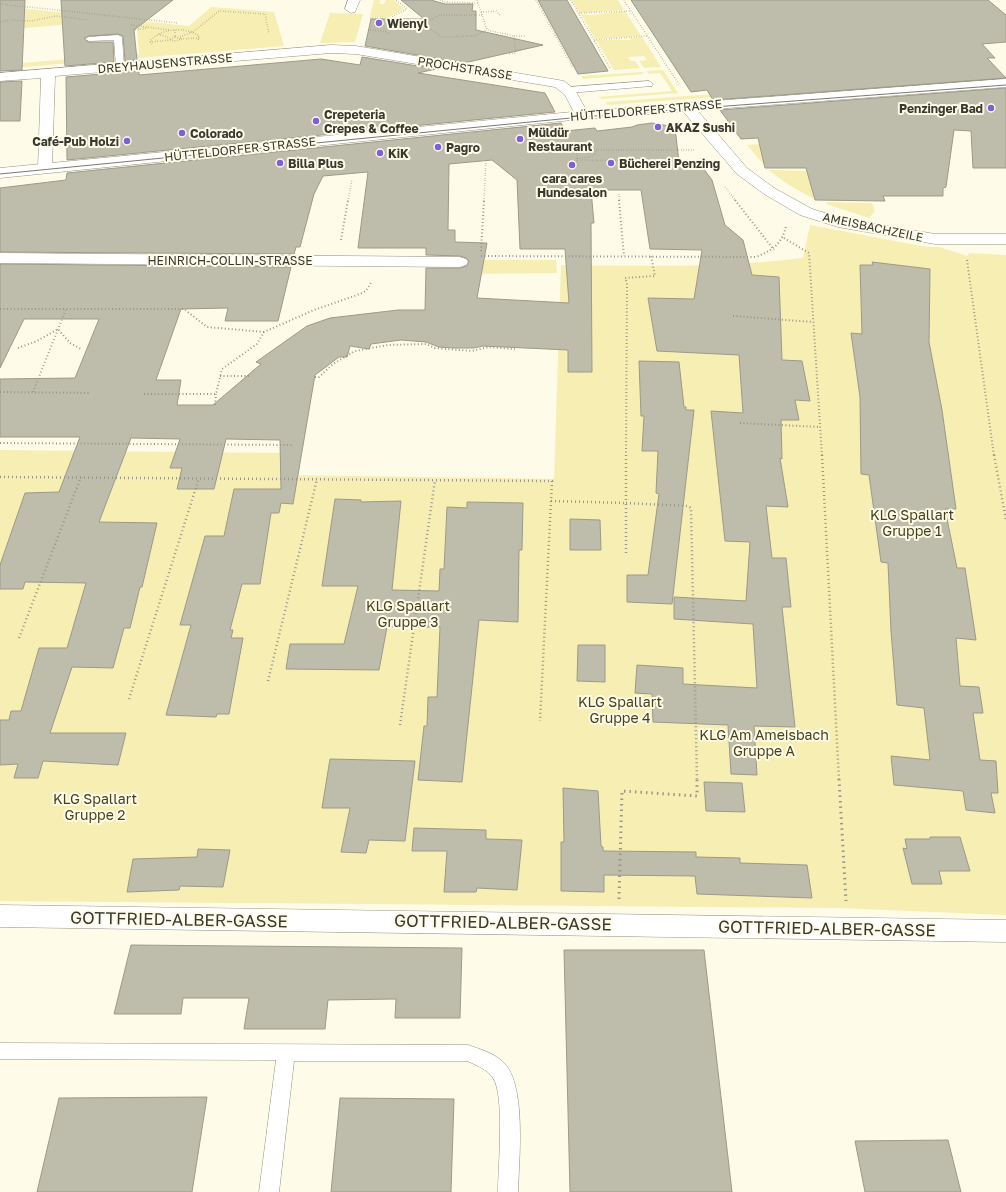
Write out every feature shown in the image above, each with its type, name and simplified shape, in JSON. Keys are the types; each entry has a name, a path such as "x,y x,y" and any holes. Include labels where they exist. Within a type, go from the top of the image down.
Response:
{"street":[{"name":"DREYHAUSENSTRASSE","path":"0,77 331,49"},
{"name":"PROCHSTRASSE","path":"331,49 356,50 564,87"},
{"path":"46,168 48,73"},
{"name":"HÜTTELDORFER STRASSE","path":"0,173 582,115 1006,83"},
{"path":"564,87 582,115"},
{"name":"AMEISBACHZEILE","path":"686,106 708,134 742,171 769,191 806,212 838,222 934,239 1006,239"},
{"name":"HEINRICH-COLLIN-STRASSE","path":"0,258 460,262"},
{"name":"GOTTFRIED-ALBER-GASSE","path":"0,916 618,924 1006,932"}],"lane":[{"path":"88,39 118,37 120,67"},
{"path":"564,87 649,84"},
{"path":"0,1051 468,1053 484,1060 500,1073 507,1091 508,1192"},
{"path":"269,1192 286,1052"}],"path":[{"path":"365,18 390,18 408,9 396,0"},
{"path":"440,0 445,2 478,3"},
{"path":"476,0 487,30"},
{"path":"536,0 573,68"},
{"path":"571,0 612,72"},
{"path":"624,0 681,87"},
{"path":"0,4 178,23"},
{"path":"158,34 176,42 180,38 193,32 219,11 265,14 271,39"},
{"path":"481,12 496,11 501,16"},
{"path":"579,14 630,11"},
{"path":"482,15 440,15 422,24 443,37 475,36 487,30 514,36 526,36"},
{"path":"175,37 176,30"},
{"path":"150,42 151,38 158,34 176,30 193,32 199,38"},
{"path":"506,55 516,53 514,36"},
{"path":"594,40 647,36"},
{"path":"150,42 175,37 199,38"},
{"path":"195,44 199,38"},
{"path":"150,42 156,47"},
{"path":"577,159 594,156 596,154 596,150 591,140"},
{"path":"576,143 578,167"},
{"path":"596,150 698,150"},
{"path":"577,159 681,161 705,159"},
{"path":"481,256 486,160"},
{"path":"337,260 352,179"},
{"path":"619,194 624,256"},
{"path":"460,262 481,256 756,257 774,250 784,238 787,220 806,212"},
{"path":"784,238 809,253 846,908 851,929"},
{"path":"966,254 990,434 1006,520"},
{"path":"626,554 627,283 625,278 655,276 651,256"},
{"path":"0,309 184,310 207,327 264,332 314,310 347,300 366,291 371,285 373,279 374,261"},
{"path":"34,392 66,310"},
{"path":"733,316 813,322"},
{"path":"18,348 58,329"},
{"path":"58,329 70,343 81,349"},
{"path":"215,405 222,369 257,344 264,332"},
{"path":"315,377 319,377 333,364 355,351 388,345 426,344 435,348 472,351 488,347 516,349"},
{"path":"220,376 249,376"},
{"path":"0,392 91,393"},
{"path":"144,394 216,394"},
{"path":"740,422 820,427"},
{"path":"206,444 207,439"},
{"path":"0,443 294,445"},
{"path":"0,477 552,481 540,721"},
{"path":"19,638 81,477"},
{"path":"129,700 199,478"},
{"path":"268,681 317,479"},
{"path":"400,725 435,480"},
{"path":"551,500 691,508 697,796 622,791 618,924"}],"green space":[{"path":"374,0 380,0 380,4 384,4 386,0 394,0 404,9 389,17 371,17"},
{"path":"572,0 618,0 624,10 580,13"},
{"path":"0,6 189,26 211,7 274,12 284,46 126,59 125,55 139,54 137,29 75,33 74,24 0,30"},
{"path":"625,11 641,36 595,39 581,14 591,15"},
{"path":"330,13 363,14 355,42 320,43"},
{"path":"642,37 661,67 644,68 639,61 647,60 644,56 628,57 631,61 635,61 640,68 614,70 596,40 631,40 630,38"},
{"path":"69,59 72,63 0,69 0,65"},
{"path":"663,70 678,93 602,99 597,97 672,91 660,73 648,74 647,71"},
{"path":"642,72 644,74 583,79 581,76"},
{"path":"714,94 715,97 607,105 606,102"},
{"path":"805,141 830,145 862,143 866,147 880,186 811,185 814,199 789,185 768,170 833,171 829,155 762,154 765,166 747,145"},
{"path":"827,202 872,203 875,211 869,218 826,204"},
{"path":"810,225 927,247 939,247 968,256 969,253 1006,255 1006,915 838,908 0,901 0,450 290,453 285,475 554,479 561,265 712,265 803,258"},
{"path":"477,260 556,260 557,273 477,274"}],"building":[{"path":"0,0 25,0 22,70 0,71"},
{"path":"61,0 173,0 134,30 137,60 125,61 123,36 118,34 89,36 84,38 88,42 113,42 114,62 65,66"},
{"path":"401,0 431,0 445,4 473,4 472,11 476,11 476,30 543,45 464,63 365,46 371,19 424,19"},
{"path":"538,0 567,0 608,71 578,74"},
{"path":"631,0 988,0 1006,15 1006,42 982,44 995,58 987,58 1006,78 713,100 707,90 691,92"},
{"path":"362,57 436,69 418,73 545,93 555,112 67,160 66,77 139,71 139,75 321,59 360,65"},
{"path":"22,81 20,121 0,121 0,82"},
{"path":"1006,88 1006,168 973,168 971,131 954,130 946,187 943,188 943,196 883,196 885,201 815,200 806,168 765,168 758,138 741,139 720,110"},
{"path":"561,123 565,131 595,128 597,131 652,123 675,127 679,163 697,160 712,180 725,225 743,240 752,275 779,277 782,360 802,361 810,401 795,400 799,420 781,420 782,459 780,458 788,507 766,506 772,558 786,558 791,607 782,607 795,727 754,726 757,775 731,774 728,725 653,722 652,694 635,693 637,665 683,668 683,684 757,688 753,624 674,619 674,597 746,601 750,542 725,541 711,411 743,413 739,355 657,351 648,298 694,299 702,250 650,249 641,190 591,190 594,223 591,223 592,372 568,372 568,350 483,346 474,348 454,348 439,347 426,342 401,340 371,344 369,349 350,346 347,357 339,357 315,375 293,504 281,503 279,513 271,513 260,584 242,584 230,630 233,630 231,638 243,638 229,714 217,714 216,717 166,715 191,625 180,625 205,536 224,536 234,489 281,489 280,440 226,439 214,489 177,489 182,468 170,468 180,439 131,438 99,522 157,523 142,587 140,587 130,628 124,628 113,668 72,667 50,733 126,733 118,765 43,761 38,778 14,778 18,764 0,765 0,720 9,720 11,711 21,711 39,648 67,648 86,583 25,582 23,589 0,589 0,565 25,493 59,492 80,437 0,437 0,379 75,378 99,319 24,319 0,368 0,264 291,267 278,321 225,321 228,308 181,309 156,380 181,380 177,405 213,405 261,364 256,362 307,326 330,318 398,310 425,310 426,268 460,268 467,266 469,261 460,256 426,255 426,248 358,248 368,172 323,176 314,194 300,247 296,247 294,254 0,252 0,188 66,180 67,173","holes":["492,160 517,180 520,249 565,249 569,303 477,298 487,243 455,242 455,230 448,230 449,164"]},
{"path":"872,262 930,269 929,342 942,410 956,509 945,509 957,568 965,568 976,640 956,638 960,686 979,687 983,713 973,713 980,760 996,761 998,793 991,793 995,813 966,810 963,791 894,785 891,756 930,760 924,708 897,705 891,631 888,563 881,562 869,475 861,474 860,397 851,333 862,334 860,265 873,265"},
{"path":"639,361 679,362 684,407 686,407 686,410 694,410 672,604 627,602 627,575 648,575 659,494 656,493 658,451 642,451 644,416 641,416"},
{"path":"335,499 361,500 361,502 401,501 392,590 439,591 440,569 444,569 447,507 467,508 467,502 523,503 522,550 519,550 518,622 479,620 462,782 418,780 424,726 427,726 428,697 437,697 440,627 387,627 379,670 286,669 290,644 344,644 358,586 322,586"},
{"path":"570,519 600,520 601,550 570,550"},
{"path":"578,645 605,645 605,682 577,681"},
{"path":"330,759 415,761 405,841 369,840 366,853 341,852 350,808 322,808"},
{"path":"704,782 742,783 745,812 706,811"},
{"path":"563,788 598,791 601,846 603,847 603,851 696,852 696,857 740,858 740,863 807,865 812,898 697,894 695,876 604,875 604,892 561,891 561,842 564,842"},
{"path":"414,828 486,830 486,839 522,840 517,890 477,888 476,892 444,892 447,851 412,851"},
{"path":"930,837 960,837 970,871 939,871 942,884 912,884 903,848 907,849 905,839 930,839"},
{"path":"198,849 230,850 223,887 180,886 179,890 127,892 133,859 197,857"},
{"path":"131,945 462,948 460,1018 395,1018 396,999 328,1000 325,1029 244,1029 249,998 183,998 181,1014 114,1014"},
{"path":"564,950 704,950 732,1192 570,1192"},
{"path":"207,1097 192,1192 37,1192 59,1098"},
{"path":"340,1098 454,1099 451,1192 331,1192"},
{"path":"948,1140 961,1192 865,1192 855,1141"}],"tram line":[{"path":"0,174 581,117 1006,85"}],"place":[{"name":"Wienyl","path":"379,23"},
{"name":"Penzinger Bad","path":"991,108"},
{"name":"Crepeteria Crepes & Coffee","path":"316,121"},
{"name":"AKAZ Sushi","path":"658,127"},
{"name":"Colorado","path":"182,133"},
{"name":"Müldür Restaurant","path":"520,139"},
{"name":"Café-Pub Holzi","path":"127,141"},
{"name":"Pagro","path":"438,147"},
{"name":"KiK","path":"380,153"},
{"name":"Billa Plus","path":"280,163"},
{"name":"Bücherei Penzing","path":"611,163"},
{"name":"cara cares Hundesalon","path":"572,165"}],"park label":[{"name":"KLG Spallart Gruppe 1","path":"912,522"},
{"name":"KLG Spallart Gruppe 3","path":"408,614"},
{"name":"KLG Spallart Gruppe 4","path":"620,710"},
{"name":"KLG Am Ameisbach Gruppe A","path":"764,742"},
{"name":"KLG Spallart Gruppe 2","path":"95,806"}]}
